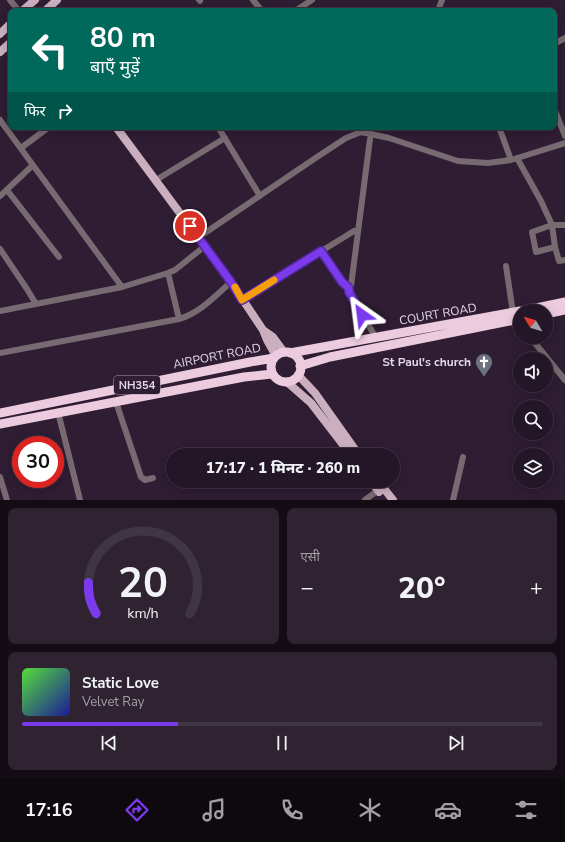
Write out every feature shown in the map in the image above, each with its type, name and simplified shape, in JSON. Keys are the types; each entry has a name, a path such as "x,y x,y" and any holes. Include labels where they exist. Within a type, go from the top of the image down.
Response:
{"highway":[{"name":"COURT ROAD","path":"553,306 565,302"},
{"path":"553,313 565,310"},
{"name":"COURT ROAD","path":"281,355 376,338 513,317"},
{"name":"COURT ROAD","path":"300,366 330,357 513,317"},
{"path":"281,355 295,356 299,360 300,366 298,375 292,381 281,382 272,374 271,363 281,355"},
{"name":"AIRPORT ROAD","path":"0,413 281,355"},
{"name":"NH354","path":"0,424 244,377 272,374"}],"main road":[{"path":"26,7 35,0"},
{"path":"48,8 57,0"},
{"path":"0,34 8,25"},
{"path":"0,52 8,45"},
{"path":"118,130 199,237 263,330 267,340 281,355"},
{"path":"298,375 315,393 354,448"},
{"path":"287,382 311,403 346,448"},
{"path":"380,488 386,500"},
{"path":"381,488 393,500"}],"street":[{"path":"10,0 17,8"},
{"path":"300,8 312,0"},
{"path":"557,116 565,136"},
{"path":"0,120 122,286"},
{"path":"20,148 45,130"},
{"path":"220,130 260,196"},
{"path":"500,130 514,159 541,201 552,224 555,247 559,260 565,260"},
{"path":"199,237 346,138 361,132 389,138 458,161 488,163 514,159 565,143"},
{"path":"156,180 225,138"},
{"path":"370,139 349,292 376,338"},
{"path":"0,196 33,165"},
{"path":"7,190 58,257"},
{"path":"555,247 536,252 532,232 552,224 565,225"},
{"path":"242,300 354,231"},
{"path":"0,311 122,286 168,274 205,246"},
{"path":"0,249 36,304"},
{"path":"321,251 342,282 349,288"},
{"path":"506,266 515,304"},
{"path":"168,274 179,319"},
{"path":"0,353 190,316 231,282"},
{"path":"536,344 565,380"},
{"path":"116,402 141,477 145,480 153,478"},
{"path":"58,412 80,500"},
{"path":"453,500 463,457"},
{"path":"0,477 7,500"},
{"path":"364,500 377,488"}],"slow traffic":[{"path":"235,287 242,300 274,280"}],"place":[{"name":"St Paul's church","path":"484,377"}],"route":[{"path":"190,226 231,282 242,300 321,251 342,282 349,288 348,290 362,315"}]}
